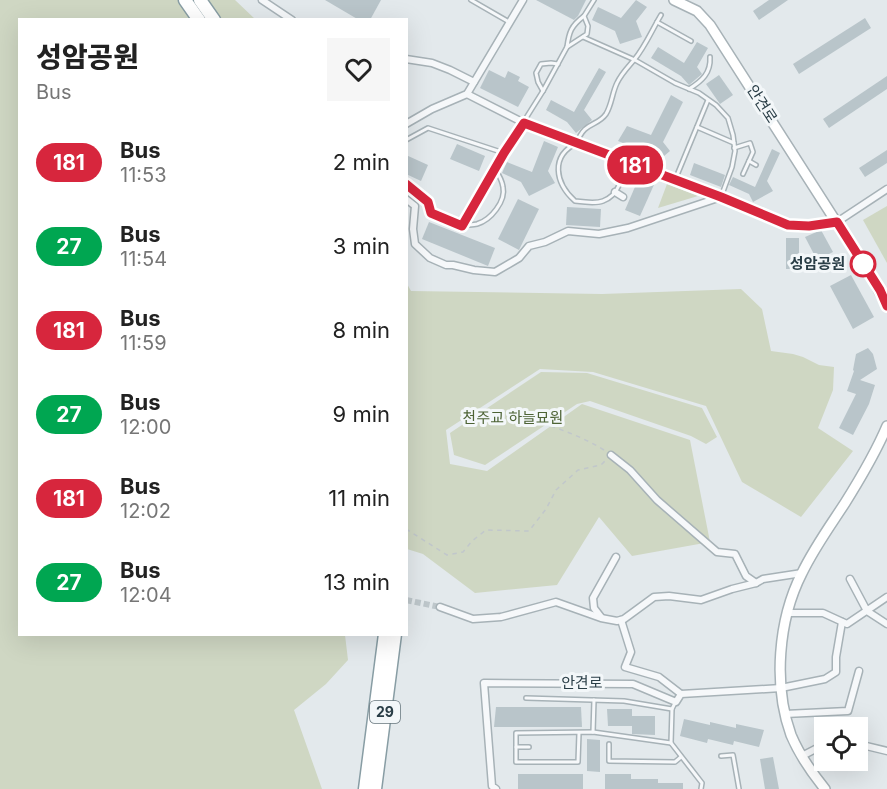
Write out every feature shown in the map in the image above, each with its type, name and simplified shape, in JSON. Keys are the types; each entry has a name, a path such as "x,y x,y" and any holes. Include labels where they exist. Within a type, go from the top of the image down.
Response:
{"highway":[{"path":"185,0 198,18"},
{"path":"200,0 213,18"},
{"name":"29","path":"365,789 385,636"},
{"name":"29","path":"375,789 395,636"}],"main road":[{"name":"안견로","path":"674,0 697,11 710,25 880,290 887,306"},
{"path":"825,789 802,756 791,735 785,714 781,688 782,646 787,614 802,573 820,540 846,501 887,426"}],"street":[{"path":"262,0 288,18"},
{"path":"408,123 467,93 520,2"},
{"path":"408,59 432,63 474,82"},
{"path":"467,93 524,123 721,197 788,225 809,226 837,222 887,189"},
{"path":"622,175 632,179"},
{"path":"615,192 624,197"},
{"path":"408,201 415,206 413,230 415,244 430,258 446,265 495,272 519,258 529,246 545,242 568,231 599,234 628,228 721,197"},
{"path":"611,455 630,470 657,500 717,552 735,554 746,576 756,583"},
{"path":"601,618 594,608 593,598 616,557"},
{"path":"440,607 473,619 501,617 556,602 601,618 617,621 624,619 654,597 669,596 701,600 763,579 802,573"},
{"path":"850,579 867,610 887,624"},
{"path":"787,614 823,613 847,624 887,597"},
{"path":"621,620 631,652 625,667 659,678 681,694 781,688 825,680 836,672 842,622"},
{"path":"785,714 848,711 859,671"},
{"name":"안견로","path":"496,789 492,786 484,683 633,684 676,702"},
{"path":"676,702 681,694"},
{"path":"868,746 887,751"},
{"path":"802,756 814,750"}],"lane":[{"path":"471,0 509,22"},
{"path":"462,226 559,64 567,47 569,33 594,0"},
{"path":"622,160 623,170 620,184 612,196 602,202 574,201 561,184 558,174 561,154 577,143 584,129 604,117 610,108 616,83 635,60 661,15"},
{"path":"567,47 587,34 588,26 584,16"},
{"path":"657,22 691,41"},
{"path":"583,37 635,60 675,83 699,93 716,105 728,118 734,135 734,148 732,167 721,197"},
{"path":"689,89 707,74 710,57"},
{"path":"543,91 536,73 541,64 559,64"},
{"path":"675,180 708,100"},
{"path":"697,127 734,143"},
{"path":"408,139 428,128 504,153"},
{"path":"734,148 750,143 753,152 743,174"},
{"path":"749,161 756,165"},
{"path":"408,186 428,202 431,213 462,226 478,224 493,214 504,189 495,169"},
{"path":"526,698 624,701 672,709"},
{"path":"593,732 594,700"},
{"path":"676,702 672,709 671,743 702,783 701,789"},
{"path":"579,733 578,762 516,762 516,733 593,732 671,743"},
{"path":"609,744 609,761 675,762 681,756"},
{"path":"516,747 529,747"},
{"path":"721,756 733,755 739,789"}],"path":[{"path":"408,530 447,555 464,552 472,541 486,530 529,531 556,490 578,470 602,465 611,455 594,444 563,430 508,412"}],"green space":[{"path":"0,0 235,0 254,18 18,18 18,636 345,636 348,660 326,684 294,710 322,789 0,789"},
{"path":"667,184 698,196 658,208"},
{"path":"887,206 887,263 863,220"},
{"path":"408,286 411,291 602,294 741,289 762,309 771,351 793,354 819,365 834,367 833,390 818,428 853,451 801,517 742,482 706,406 593,372 540,369 446,430 450,464 487,471 582,404 690,440 710,542 632,556 599,517 557,585 475,593 423,554 408,549"},
{"name":"천주교 하늘묘원","path":"541,372 587,373 702,408 717,437 706,444 691,436 590,401 577,404 485,465 454,455 450,433"}],"building":[{"path":"325,0 381,0 371,18 356,18"},
{"path":"536,0 586,0 574,20"},
{"path":"636,0 647,7 636,21 642,37 620,44 615,31 592,20 598,7 621,18"},
{"path":"769,0 788,0 759,20 753,11"},
{"path":"865,18 871,28 799,74 793,64"},
{"path":"697,42 708,48 697,67 702,74 689,85 681,76 651,58 658,47 684,63"},
{"path":"599,68 606,72 584,110 592,120 576,133 567,122 546,110 551,100 574,112"},
{"path":"489,70 505,78 508,71 520,77 518,81 529,87 518,107 480,88"},
{"path":"719,75 733,95 720,104 706,84"},
{"path":"887,76 887,89 829,128 823,119"},
{"path":"671,95 683,102 663,142 670,151 658,161 649,153 618,141 627,126 651,135"},
{"path":"544,141 558,147 548,171 555,183 529,196 521,182 502,173 507,162 532,172"},
{"path":"457,144 485,156 479,171 450,159"},
{"path":"772,149 780,153 767,181 773,191 753,202 749,194 729,185 733,177 755,187"},
{"path":"887,150 887,163 865,177 859,168"},
{"path":"408,156 428,165 421,181 408,175"},
{"path":"694,163 725,175 721,187 690,175"},
{"path":"641,173 657,178 640,216 625,210"},
{"path":"518,199 539,209 519,250 498,239"},
{"path":"567,207 601,209 600,227 566,225"},
{"path":"429,222 495,248 488,266 422,239"},
{"path":"821,230 833,252 817,260 805,237"},
{"path":"786,238 799,238 799,269 786,269"},
{"path":"851,275 874,317 853,329 830,286"},
{"path":"868,348 873,354 877,369 860,380 875,385 869,404 853,435 839,428 856,394 847,391 854,371 856,354"},
{"path":"496,707 581,707 582,727 494,727"},
{"path":"607,709 632,709 632,716 655,716 655,735 632,734 632,726 608,726"},
{"path":"684,719 710,725 710,722 736,728 736,724 764,730 759,747 734,741 733,745 708,739 707,743 680,736"},
{"path":"587,739 600,740 600,772 587,771"},
{"path":"773,757 779,789 765,789 760,759"},
{"path":"518,774 583,774 583,789 518,789"},
{"path":"605,774 631,774 631,779 658,779 658,783 683,783 683,789 605,789"}],"tunnel":[{"path":"408,600 440,607"}],"bus line":[{"name":"181","path":"408,185 428,202 431,213 462,226 524,123 721,197 788,225 809,226 837,222 880,290 887,306"}],"place":[{"name":"성암공원","path":"863,264"}]}
